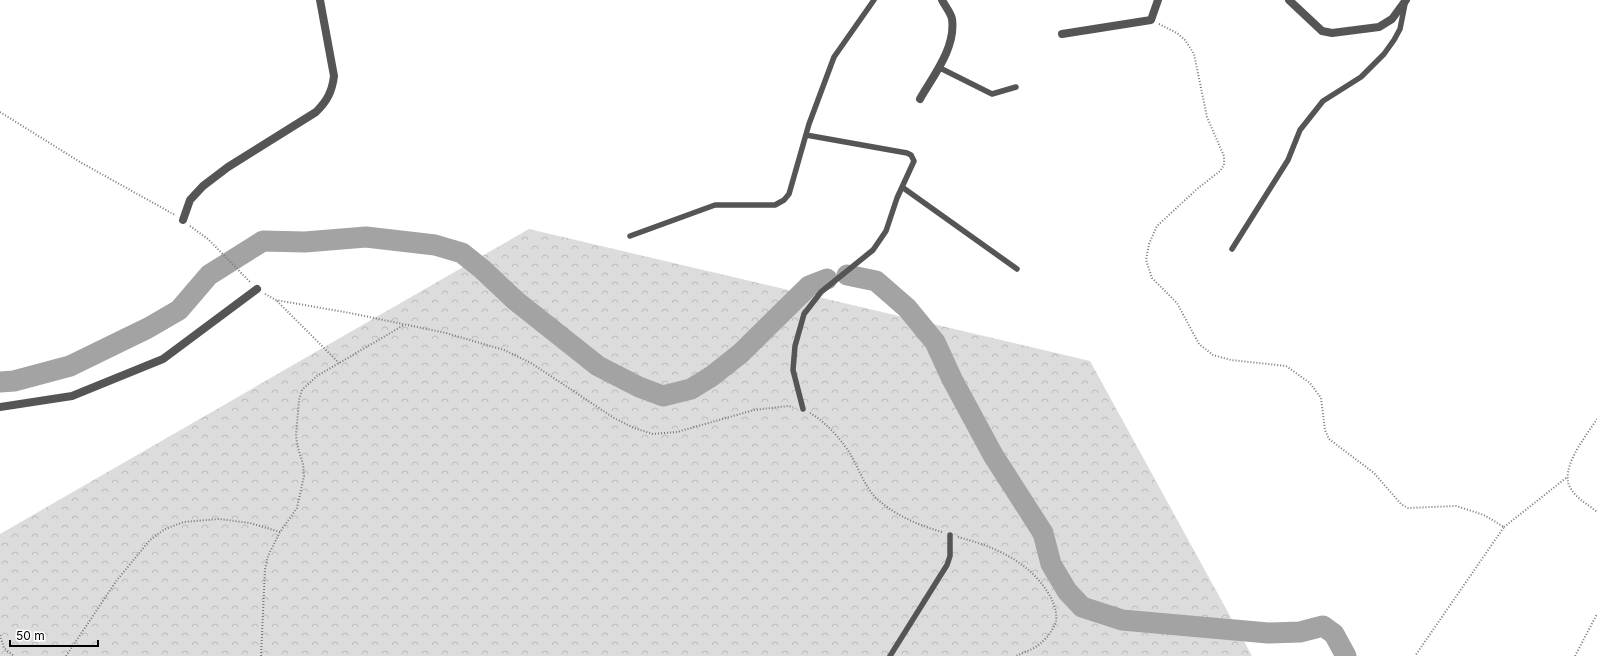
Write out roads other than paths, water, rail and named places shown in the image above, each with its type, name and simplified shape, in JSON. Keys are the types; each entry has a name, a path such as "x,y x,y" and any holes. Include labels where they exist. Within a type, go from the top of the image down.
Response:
{"street":[{"path":"183,220 190,200 203,186 228,167 316,112 326,102 332,89 334,76 320,0"},
{"path":"920,99 947,51 952,35 952,18 942,0"},
{"path":"1062,34 1151,20 1158,0"},
{"path":"1289,0 1306,14 1322,31 1332,33 1379,27 1392,19 1405,2"},
{"path":"0,407 72,396 163,360 257,289"}],"lane":[{"path":"630,236 716,205 775,205 784,200 789,194 806,135 834,57 874,0"},
{"path":"1232,249 1288,160 1300,130 1323,101 1361,77 1384,54 1394,40 1400,29 1405,2"},
{"path":"938,68 992,94 1016,87"},
{"path":"803,409 793,370 795,346 804,314 821,292 873,250 886,231 902,186 914,160 911,155 806,135"},
{"path":"902,186 1017,270"},
{"path":"890,656 947,565 950,556 950,534"}],"waterway":[{"path":"0,382 14,381 70,366 148,328 179,310 209,275 263,241 305,242 366,237 435,245 462,253 482,269 516,301 598,366 639,387 663,396 691,389 712,376 741,353 809,286 827,279"},
{"path":"847,275 876,281 907,308 935,342 952,379 993,455 1043,533 1051,564 1067,591 1082,607 1122,620 1268,633 1300,632 1323,626 1334,634 1346,656"}]}
